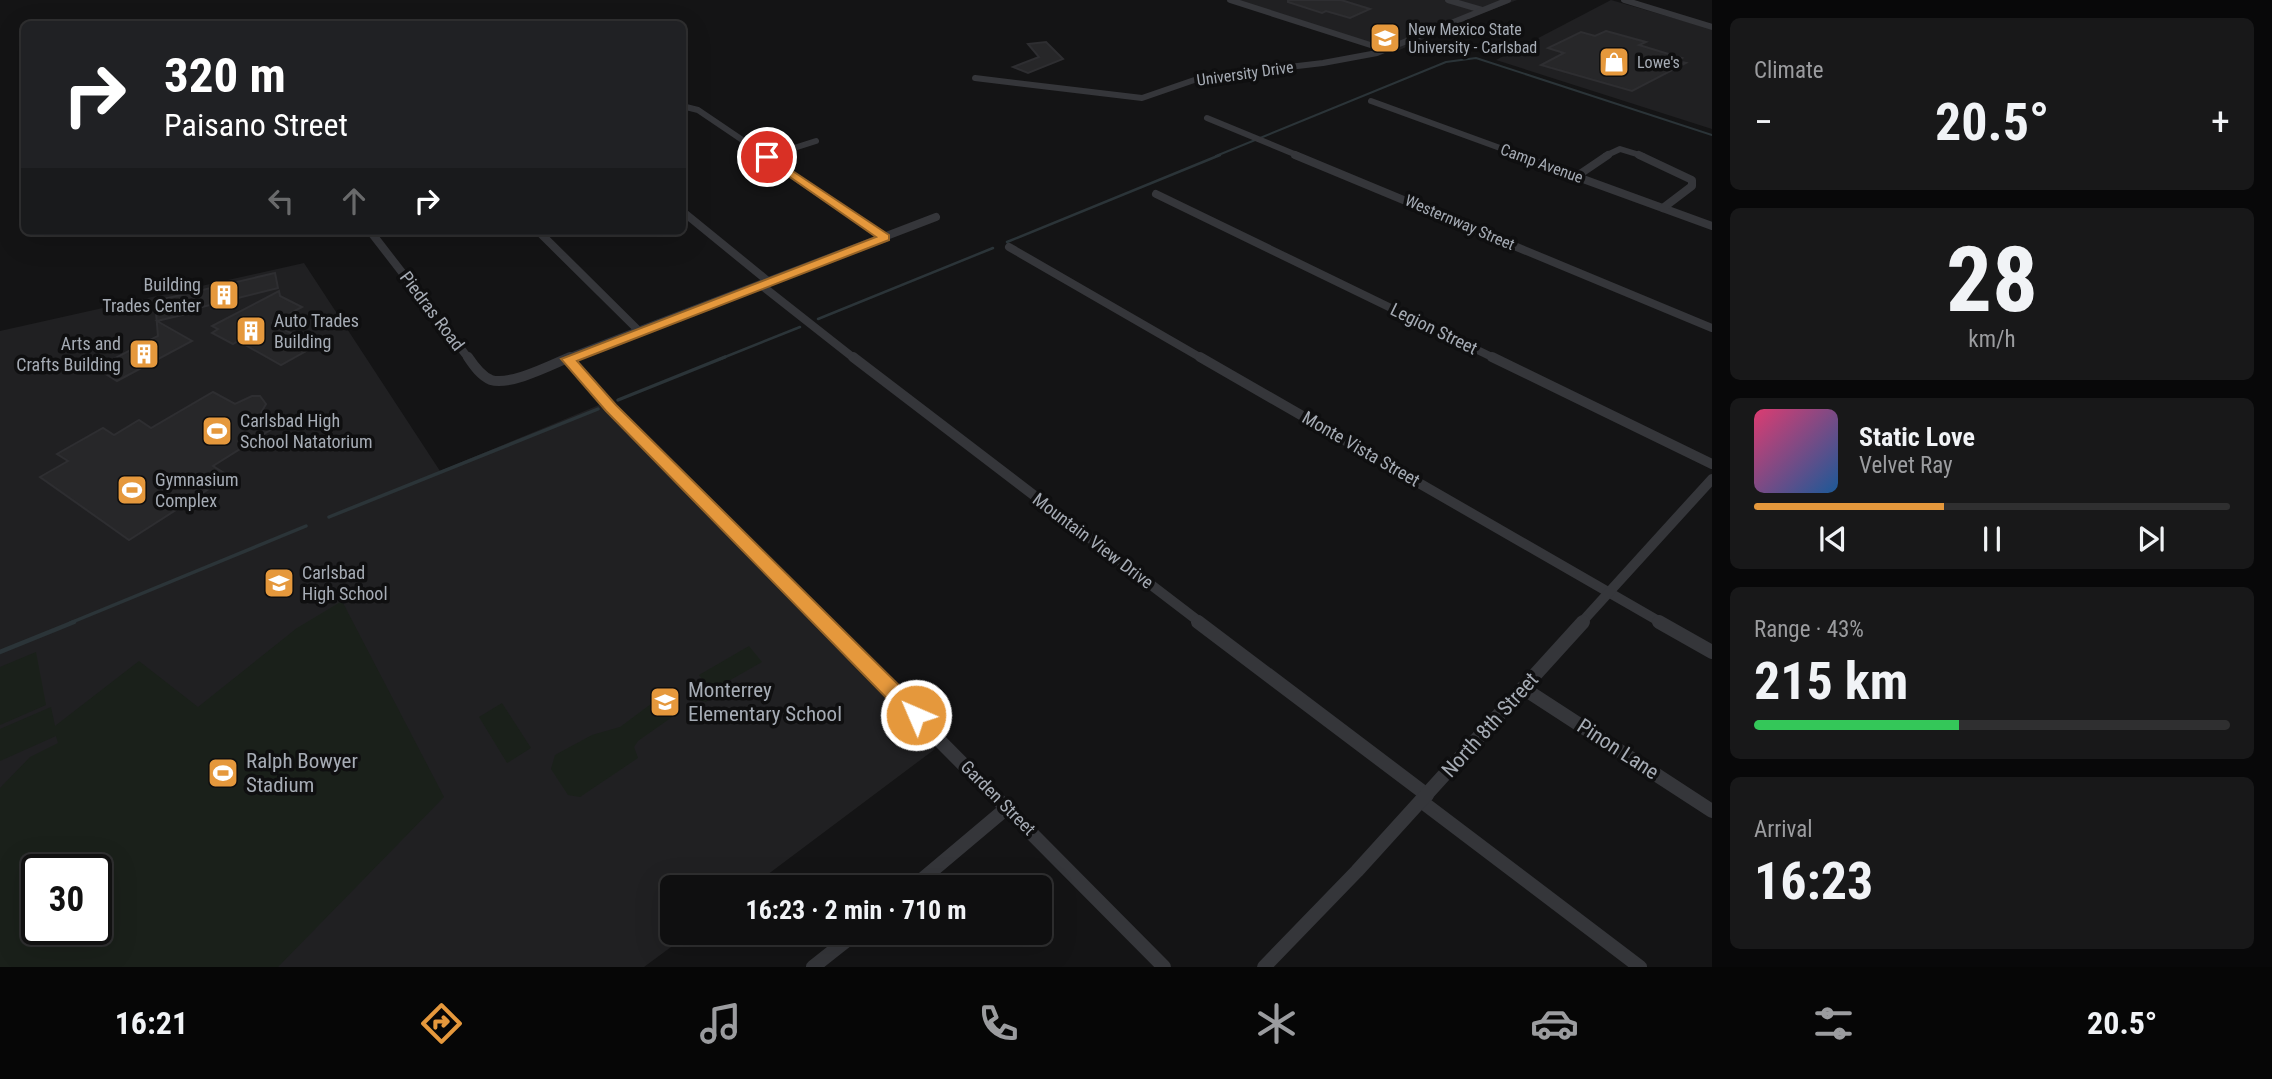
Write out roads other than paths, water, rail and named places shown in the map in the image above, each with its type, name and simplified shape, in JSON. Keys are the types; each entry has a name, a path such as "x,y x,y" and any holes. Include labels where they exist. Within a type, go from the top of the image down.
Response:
{"street":[{"path":"1230,0 1386,50"},
{"path":"1260,0 1271,13"},
{"path":"1448,0 1482,10"},
{"name":"University Drive","path":"975,78 1142,98 1203,77 1323,63 1386,50 1508,0"},
{"path":"1625,0 1712,27"},
{"name":"Camp Avenue","path":"1371,101 1712,226"},
{"path":"686,107 698,110 885,238"},
{"name":"Westernway Street","path":"1207,118 1712,328"},
{"path":"767,157 816,141"},
{"path":"1577,176 1617,150 1627,151 1692,180 1692,186 1663,208"},
{"name":"Legion Street","path":"1156,194 1712,464"},
{"name":"Mountain View Drive","path":"686,215 765,284 914,406 1640,967"},
{"path":"568,359 936,217"},
{"name":"Piedras Road","path":"373,235 474,366 486,377 501,381 515,380 568,359"},
{"path":"542,235 640,332"},
{"name":"Monte Vista Street","path":"1009,247 1712,652"},
{"name":"Garden Street","path":"568,359 629,427 1164,967"},
{"name":"North 8th Street","path":"1264,967 1424,798 1712,478"},
{"name":"Pinon Lane","path":"1523,688 1712,811"},
{"path":"927,875 1008,807"},
{"path":"813,967 841,945"}],"waterway":[{"path":"1216,156 1446,62 1476,58 1712,135"},
{"path":"1007,242 1220,155"},
{"path":"818,319 993,248"},
{"path":"725,357 800,327"},
{"path":"618,400 725,357"},
{"path":"720,359 725,357"},
{"path":"329,517 598,409"},
{"path":"70,623 306,526"},
{"path":"0,652 74,622"}],"place":[{"name":"New Mexico State University - Carlsbad","path":"1385,38"},
{"name":"Lowe's","path":"1614,62"},
{"name":"Building Trades Center","path":"224,295"},
{"name":"Auto Trades Building","path":"251,331"},
{"name":"Arts and Crafts Building","path":"144,354"},
{"name":"Carlsbad High School Natatorium","path":"217,431"},
{"name":"Gymnasium Complex","path":"132,490"},
{"name":"Carlsbad High School","path":"279,583"},
{"name":"Monterrey Elementary School","path":"665,702"},
{"name":"Ralph Bowyer Stadium","path":"223,773"}]}
